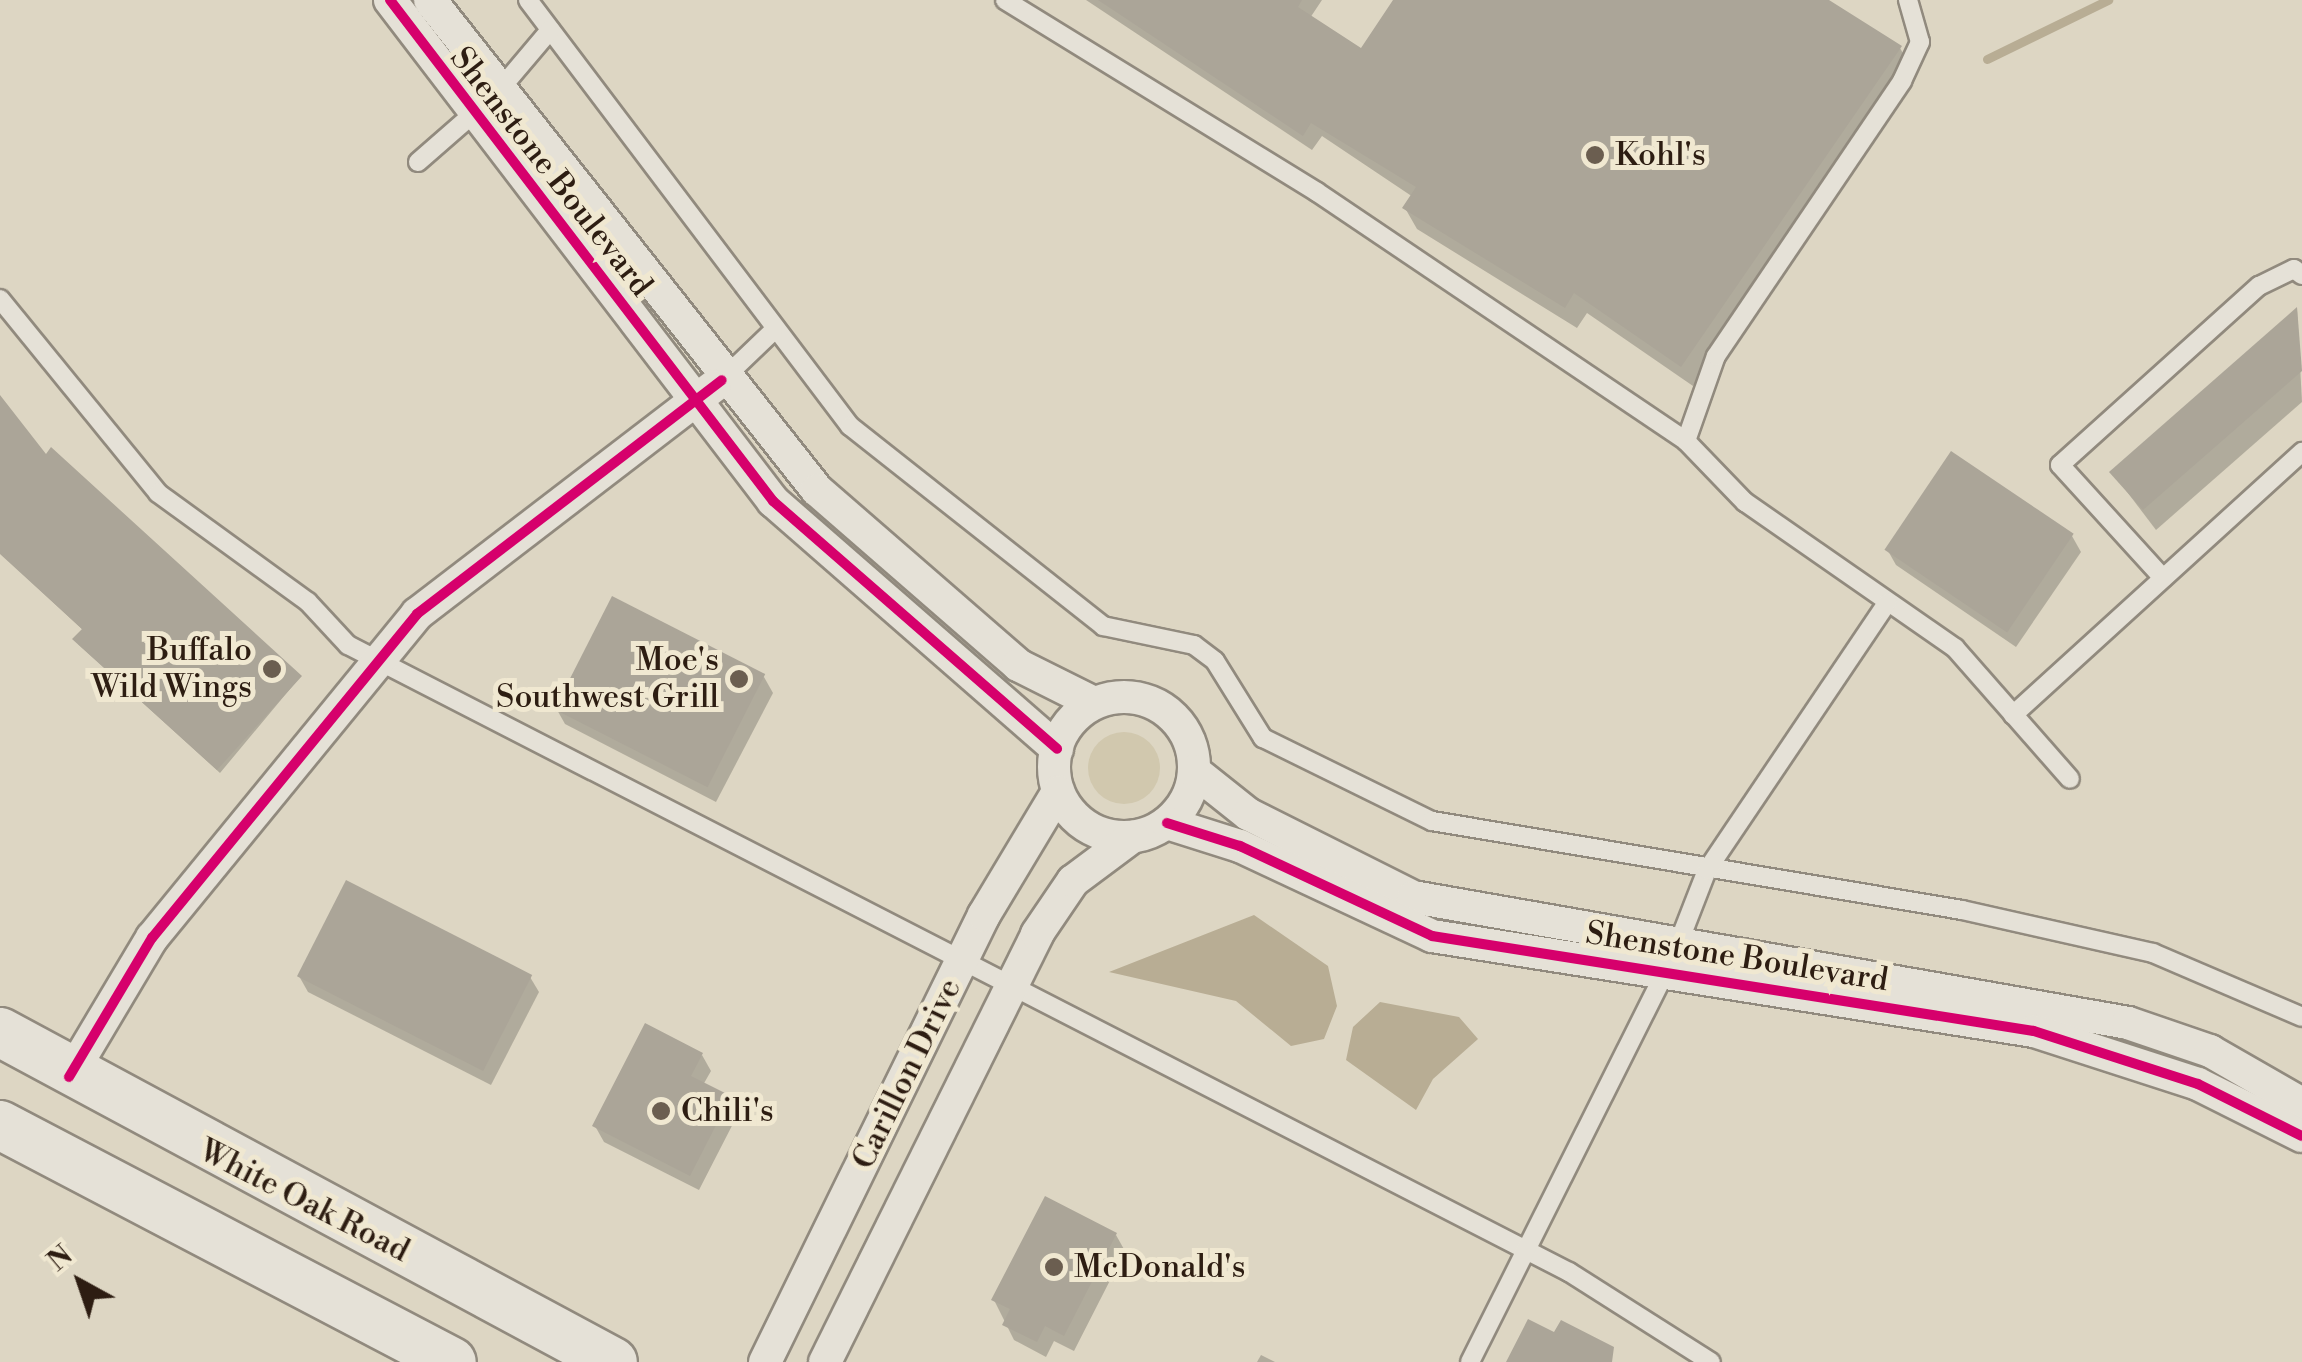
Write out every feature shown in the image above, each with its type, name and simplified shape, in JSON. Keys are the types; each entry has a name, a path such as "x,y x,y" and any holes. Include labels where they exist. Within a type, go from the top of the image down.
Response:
{"main road":[{"name":"White Oak Road","path":"0,1032 69,1076 613,1362"},
{"path":"0,1125 452,1362"}],"street":[{"name":"Shenstone Boulevard","path":"390,0 484,104 709,390 773,502 832,559 1056,748"},
{"name":"Shenstone Boulevard","path":"430,0 484,104"},
{"name":"Shenstone Boulevard","path":"709,390 846,519 1018,665 1092,702"},
{"path":"69,1076 136,959 417,614 709,390"},
{"path":"1133,698 1162,708 1188,739 1194,771 1166,823 1132,837 1090,828 1058,792 1056,748 1092,702 1133,698"},
{"name":"Shenstone Boulevard","path":"1194,771 1248,814 1413,897 1682,939 2128,1023 2210,1051 2302,1104"},
{"name":"Carillon Drive","path":"766,1362 962,960 1058,792"},
{"name":"Shenstone Boulevard","path":"1166,823 1240,846 1432,936 2034,1031 2198,1084 2302,1136"},
{"name":"Carillon Drive","path":"824,1362 1011,988 1072,882 1132,837"}],"lane":[{"path":"528,0 773,331 850,426 1051,589 1103,626 1165,634 1215,661 1263,738 1432,821 1962,910 2153,953 2302,1017"},
{"path":"1005,0 1318,192 1686,441 1745,502 1955,648 2070,779"},
{"path":"1686,441 1716,356 1902,81 1920,42 1908,0"},
{"path":"418,162 484,104 550,30"},
{"path":"2164,578 2060,465 2259,286 2294,269 2302,275"},
{"path":"0,299 158,493 378,661 1528,1254 1711,1362"},
{"path":"709,390 773,331"},
{"path":"2013,715 2302,452"},
{"path":"1470,1362 1528,1254 1682,939 1707,870 1887,602"}],"shaded area":[{"path":"1124,732 1138,734 1150,742 1158,754 1158,782 1150,794 1138,802 1124,804 1110,802 1098,794 1090,782 1088,768 1090,754 1098,742 1110,734"},
{"path":"1254,915 1328,966 1337,1006 1324,1039 1291,1046 1236,1001 1109,972"},
{"path":"1380,1002 1459,1017 1478,1039 1433,1079 1416,1110 1346,1060 1353,1027"}],"building":[{"name":"Kohl's","path":"1098,0 1302,0 1298,7 1361,48 1393,0 1829,0 1902,46 1681,367 1574,293 1565,308 1402,208 1416,187 1311,123 1303,136"},
{"path":"2297,307 2302,371 2143,510 2109,472"},
{"path":"0,395 46,454 51,447 302,676 217,770 72,639 82,629 0,554"},
{"path":"1951,451 2074,534 2007,632 1884,550"},
{"path":"612,596 765,674 708,787 554,709"},
{"path":"346,880 532,975 483,1071 297,976"},
{"name":"Chili's","path":"645,1023 703,1053 691,1076 731,1096 690,1176 592,1126"},
{"name":"McDonald's","path":"1045,1196 1117,1233 1064,1336 1045,1326 1037,1342 1002,1325 1010,1309 991,1300"},
{"path":"1528,1319 1554,1332 1561,1320 1614,1347 1612,1362 1506,1362"}],"waterway":[{"path":"1987,59 2108,0"}],"cycle path":[{"path":"390,0 773,501 1057,749"},
{"path":"69,1077 152,938 417,614 722,380"},
{"path":"1167,823 1240,846 1432,936 2034,1031 2198,1084 2302,1136"}],"place":[{"name":"Kohl's","path":"1595,155"},
{"name":"Buffalo Wild Wings","path":"272,669"},
{"name":"Moe's Southwest Grill","path":"739,679"},
{"name":"Chili's","path":"661,1111"},
{"name":"McDonald's","path":"1054,1267"}]}
